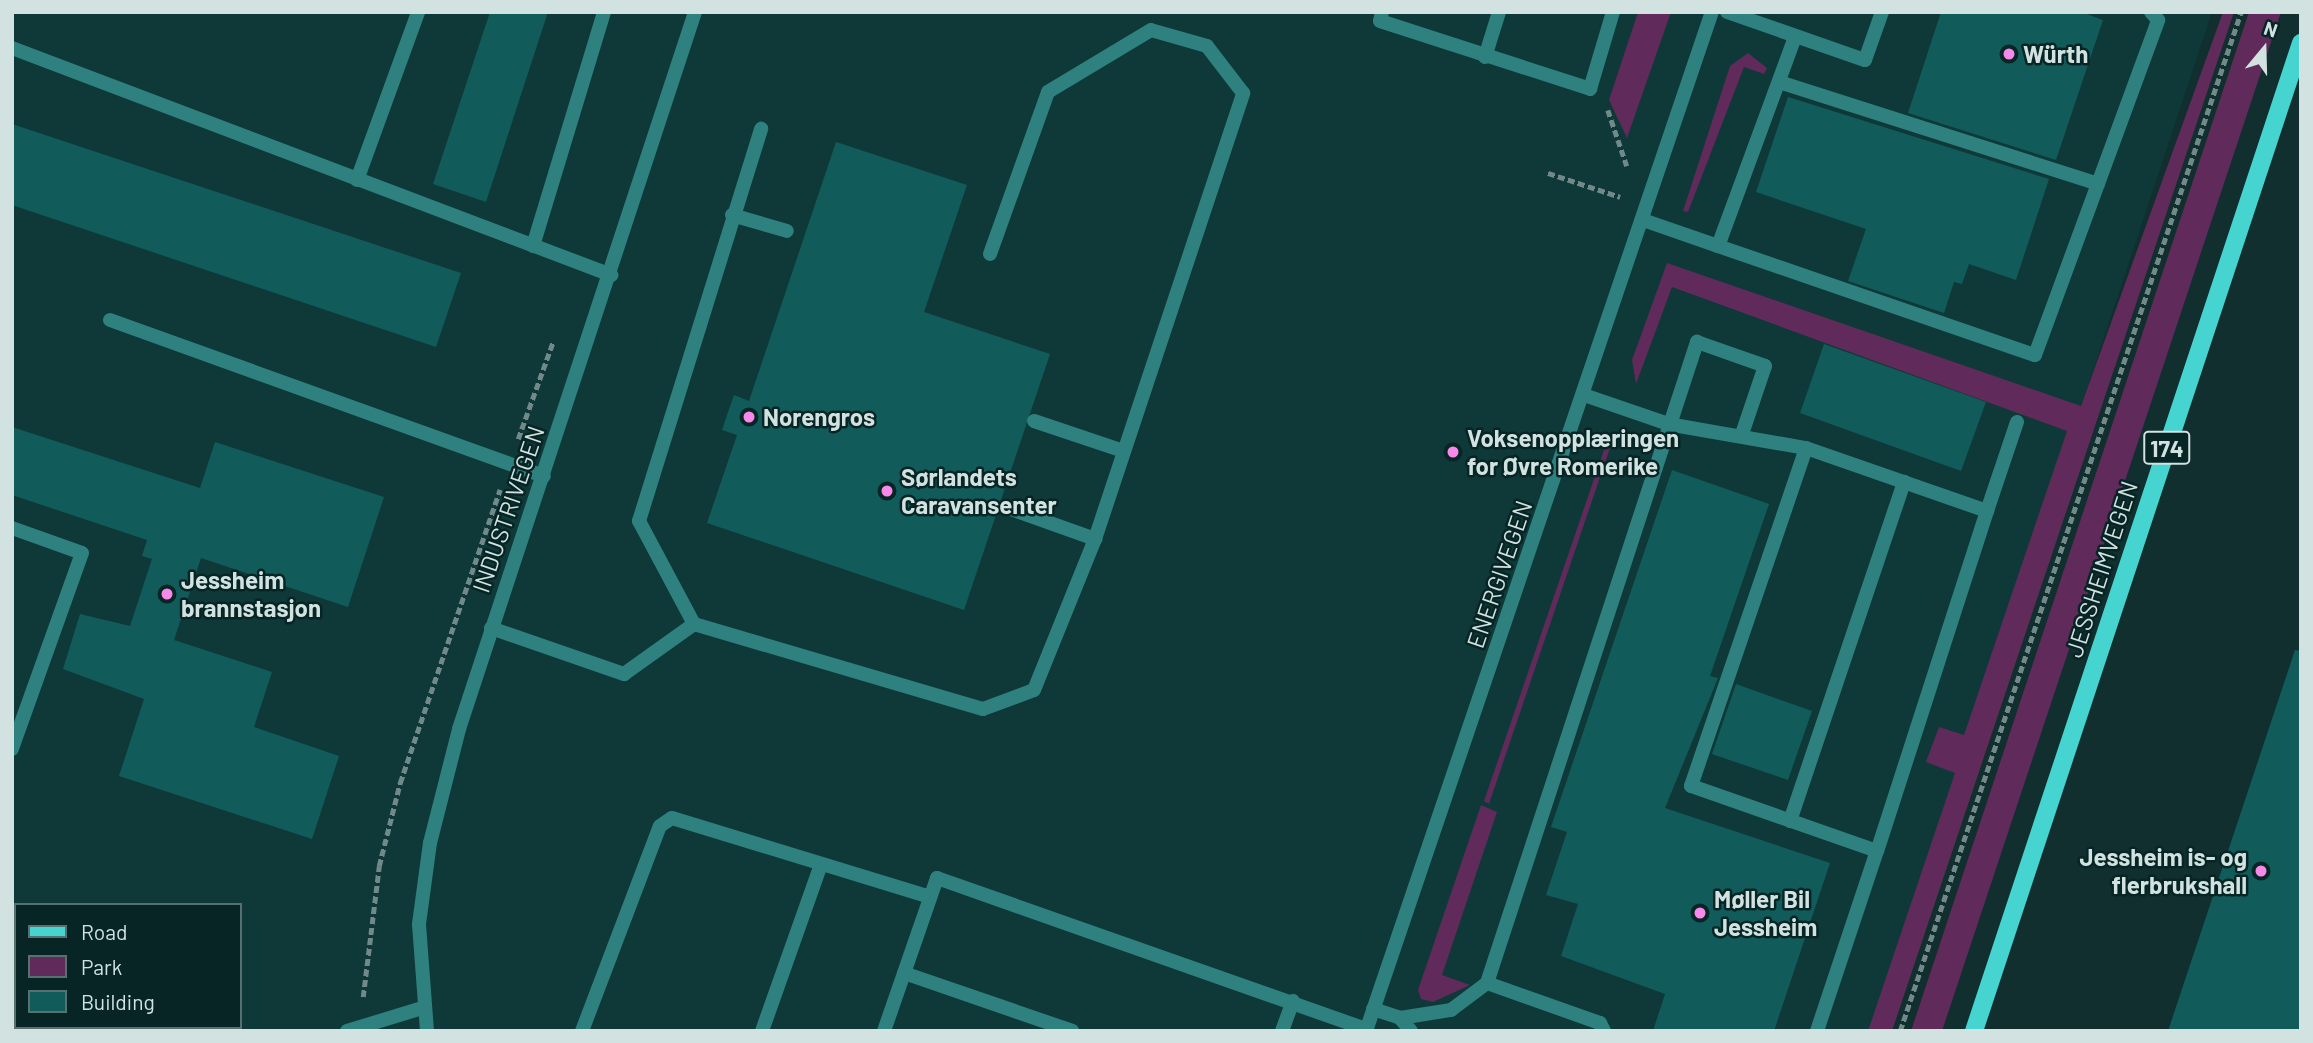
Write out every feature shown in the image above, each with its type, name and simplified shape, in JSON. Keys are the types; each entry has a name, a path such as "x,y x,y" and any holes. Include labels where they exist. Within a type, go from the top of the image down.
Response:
{"main road":[{"name":"JESSHEIMVEGEN","path":"1974,1031 2301,43"}],"street":[{"path":"357,180 418,12"},
{"path":"533,246 604,12"},
{"name":"INDUSTRIVEGEN","path":"427,1031 422,1008 419,924 430,843 491,628 611,275 695,12"},
{"path":"1382,12 1380,20 1485,57 1590,89 1613,12"},
{"path":"1485,57 1499,12"},
{"name":"ENERGIVEGEN","path":"1366,1030 1712,12"},
{"path":"1727,12 1865,60 1882,12"},
{"path":"1645,213 1718,246 2035,355 2158,20 2151,12"},
{"path":"761,129 732,215 639,521 694,624 983,709 1034,690 1095,539 1243,93 1208,46 1151,30 1048,93 990,254"},
{"path":"1718,246 1796,37"},
{"path":"12,48 611,275"},
{"path":"1779,82 2098,184"},
{"path":"732,215 787,231"},
{"path":"110,320 544,476"},
{"path":"1373,1009 1400,1018 1451,1010 1487,983 1697,342 1765,366 1742,434"},
{"path":"1584,395 1668,424 1742,434 1806,449 1987,512"},
{"path":"1034,421 1124,451"},
{"path":"1817,1031 2017,422"},
{"path":"1806,449 1691,786 1877,851"},
{"path":"1790,821 1904,482"},
{"path":"1005,507 1095,539"},
{"path":"12,528 82,553 12,749"},
{"path":"491,628 624,674 694,624"},
{"path":"582,1031 660,826 672,818 930,897"},
{"path":"762,1031 821,864"},
{"path":"884,1031 937,877 1293,1001 1366,1030"},
{"path":"904,973 1072,1031"},
{"path":"1487,983 1600,1023 1604,1031"},
{"path":"1282,1031 1293,1001"},
{"path":"347,1031 422,1008"},
{"path":"1400,1018 1411,1031"}],"path":[{"path":"1900,1031 2241,12"},
{"path":"1590,89 1607,107 1627,166"},
{"path":"1548,173 1645,213"}],"shaded area":[{"path":"12,12 2212,12 1874,1031 83,1029 242,1029 242,903 14,903 12,986"}],"green space":[{"path":"1638,12 1671,12 1627,138 1609,100"},
{"path":"2223,12 2234,12 1892,1031 1868,1031 1955,773 1926,762 1939,727 1964,735 2067,431 1672,287 1636,384 1632,360 1667,263 2081,406"},
{"path":"2249,12 2281,12 1942,1031 1911,1031"},
{"path":"1748,53 1767,68 1764,74 1744,67 1688,212 1683,211 1730,66"},
{"path":"1608,438 1613,439 1489,804 1484,801"},
{"path":"1481,805 1497,812 1442,975 1470,985 1433,1002 1421,999 1418,990"}],"building":[{"path":"490,12 548,12 486,202 433,184"},
{"name":"Würth","path":"1941,12 2081,12 2103,20 2056,160 1908,113"},
{"path":"1788,97 2049,179 2016,280 1969,264 1962,284 1954,282 1944,313 1848,281 1866,229 1756,192"},
{"path":"12,124 461,273 436,347 12,205"},
{"path":"836,142 967,185 924,312 1050,354 964,610 707,523 737,435 722,430 728,412 734,395 749,401"},
{"path":"1824,344 1986,402 1961,471 1800,413"},
{"path":"12,427 200,488 215,442 384,497 348,607 201,558 174,640 272,672 254,727 339,756 312,839 119,776 144,699 63,669 80,614 130,626 152,559 142,556 147,540 12,495"},
{"path":"1672,470 1769,504 1710,676 1718,678 1665,808 1830,863 1774,1031 1653,1031 1665,994 1561,956 1578,904 1546,895 1567,832 1551,827"},
{"name":"Jessheim is- og flerbrukshall","path":"2295,650 2301,651 2301,1031 2168,1031"},
{"path":"1736,684 1812,711 1788,780 1712,754"}],"place":[{"name":"Würth","path":"2009,54"},
{"name":"Norengros","path":"749,417"},
{"name":"Voksenopplæringen for Øvre Romerike","path":"1453,452"},
{"name":"Sørlandets Caravansenter","path":"887,491"},
{"name":"Jessheim brannstasjon","path":"167,594"},
{"name":"Jessheim is- og flerbrukshall","path":"2261,871"},
{"name":"Møller Bil Jessheim","path":"1700,913"}]}
